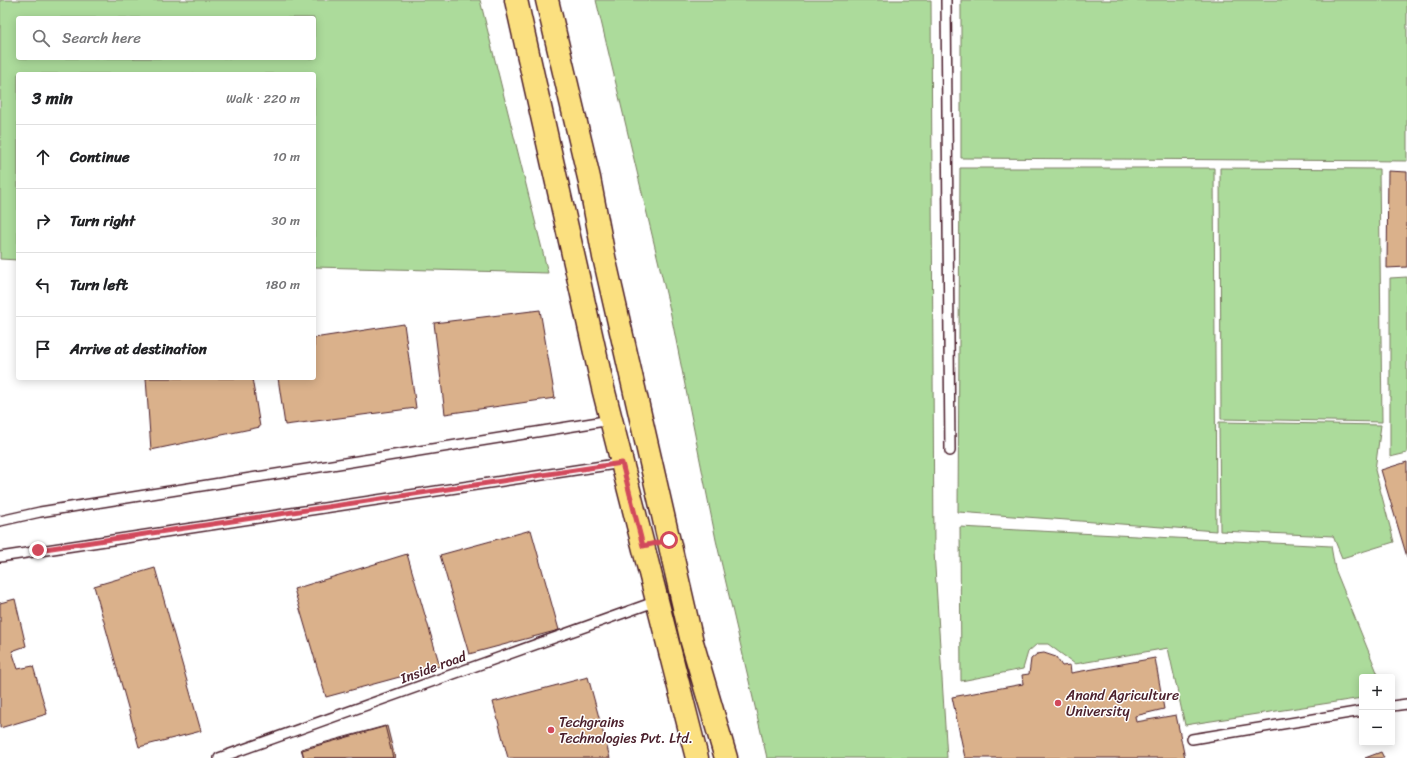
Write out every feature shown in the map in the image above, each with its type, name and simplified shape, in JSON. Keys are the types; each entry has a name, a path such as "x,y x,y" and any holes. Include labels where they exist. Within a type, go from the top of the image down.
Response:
{"main road":[{"path":"516,0 611,420 697,758"},
{"path":"547,0 692,642 726,758"},
{"path":"643,546 669,540"}],"lane":[{"path":"946,0 950,451"},
{"path":"0,520 611,420"},
{"path":"0,557 622,463"},
{"name":"Inside road","path":"219,758 657,602"},
{"path":"1395,706 1407,704"},
{"path":"1192,739 1359,711"}],"green space":[{"path":"0,0 480,0 548,273 316,267 316,72 16,72 16,260 0,259"},
{"path":"596,0 931,0 934,551 947,758 767,758 716,540 670,310"},
{"path":"961,0 1407,0 1407,161 961,158"},
{"path":"960,168 1214,168 1216,531 958,512"},
{"path":"1220,168 1379,169 1382,422 1221,419"},
{"path":"1407,277 1407,453 1390,457 1390,278"},
{"path":"1219,422 1381,425 1375,470 1394,542 1342,558 1333,536 1220,531"},
{"path":"960,527 1331,546 1335,569 1378,674 1359,674 1359,698 1185,725 1168,648 1075,664 1048,644 1037,644 1028,652 1023,669 961,681"}],"building":[{"path":"1388,171 1407,172 1407,267 1387,268"},
{"path":"540,310 555,398 445,414 434,323"},
{"path":"404,324 416,408 285,425 278,380 316,380 316,338"},
{"path":"146,380 252,380 260,427 151,450"},
{"path":"1407,462 1407,557 1381,470"},
{"path":"531,530 559,630 469,654 440,555"},
{"path":"407,554 440,666 326,697 294,589"},
{"path":"155,568 201,731 139,747 94,586"},
{"path":"15,599 26,646 12,651 18,669 33,666 47,714 0,728 0,603"},
{"name":"Anand Agriculture University","path":"1044,653 1056,657 1062,666 1070,665 1071,673 1155,658 1164,709 1135,716 1136,722 1176,715 1185,758 965,758 952,697 1023,684 1022,675 1029,674 1031,659 1037,654"},
{"name":"Techgrains Technologies Pvt. Ltd.","path":"588,677 610,758 508,758 493,702"},
{"path":"385,726 393,758 304,758 301,749"},
{"path":"387,726 395,758 304,758 302,750"},
{"path":"1381,752 1384,758 1365,758"}],"place":[{"name":"Anand Agriculture University","path":"1058,703"},
{"name":"Techgrains Technologies Pvt. Ltd.","path":"551,730"}],"route":[{"path":"38,550 622,463 643,546 669,540"}]}
